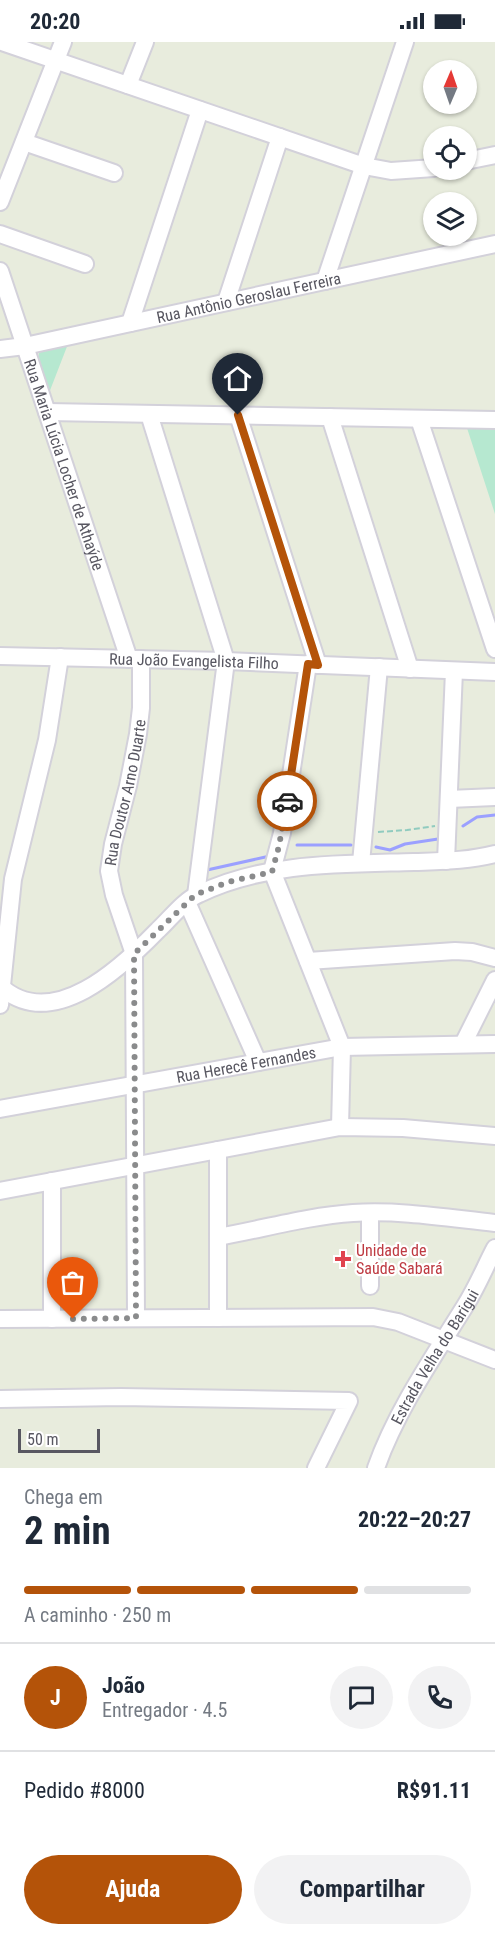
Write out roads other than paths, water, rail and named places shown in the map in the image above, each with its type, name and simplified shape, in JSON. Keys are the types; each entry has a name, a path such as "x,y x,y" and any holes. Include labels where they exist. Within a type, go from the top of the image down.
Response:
{"street":[{"path":"2,42 364,166 391,171 423,169"},
{"path":"0,202 63,42"},
{"path":"128,85 145,42"},
{"path":"325,281 405,42"},
{"path":"130,323 200,110"},
{"path":"226,302 280,137"},
{"path":"24,142 114,173"},
{"path":"477,159 495,156"},
{"path":"0,234 85,264"},
{"name":"Rua Antônio Geroslau Ferreira","path":"0,349 25,346 495,244"},
{"name":"Rua Maria Lúcia Locher de Athaýde","path":"0,271 47,412 135,659"},
{"path":"47,412 495,420"},
{"path":"149,414 226,661 191,899 258,1062"},
{"path":"238,415 313,665 282,833 272,872 342,1047 340,1127"},
{"path":"330,417 410,669"},
{"path":"419,419 495,649"},
{"name":"Rua João Evangelista Filho","path":"0,656 226,661 495,672"},
{"path":"60,657 47,740 13,879 1,993 18,999 41,1002 65,998 99,982 134,954 191,899 228,882 314,866 446,861 495,854"},
{"name":"Rua Doutor Arno Duarte","path":"135,659 138,734 109,871 114,895 134,954 136,1318"},
{"path":"361,863 379,667"},
{"path":"446,861 454,670"},
{"path":"449,799 495,797"},
{"path":"308,961 455,951 472,952 495,958"},
{"path":"462,1044 495,980"},
{"name":"Rua Herecê Fernandes","path":"0,1109 342,1047 495,1044"},
{"path":"0,1191 340,1127 386,1127 495,1136"},
{"path":"218,1150 218,1318"},
{"path":"52,1181 52,1319"},
{"path":"218,1237 330,1216 370,1213 423,1215 495,1223"},
{"path":"369,1286 370,1213"},
{"name":"Estrada Velha do Barigui","path":"376,1468 402,1413 442,1340 466,1305 495,1248"},
{"path":"0,1319 373,1317 399,1322 495,1360"},
{"path":"0,1399 120,1397 349,1401 316,1468"}],"waterway":[{"path":"463,826 477,817 495,815"},
{"path":"376,847 390,850 405,844 438,839"},
{"path":"297,845 351,845"},
{"path":"207,870 270,856"}],"place":[{"name":"Unidade de Saúde Sabará","path":"343,1259"}]}
